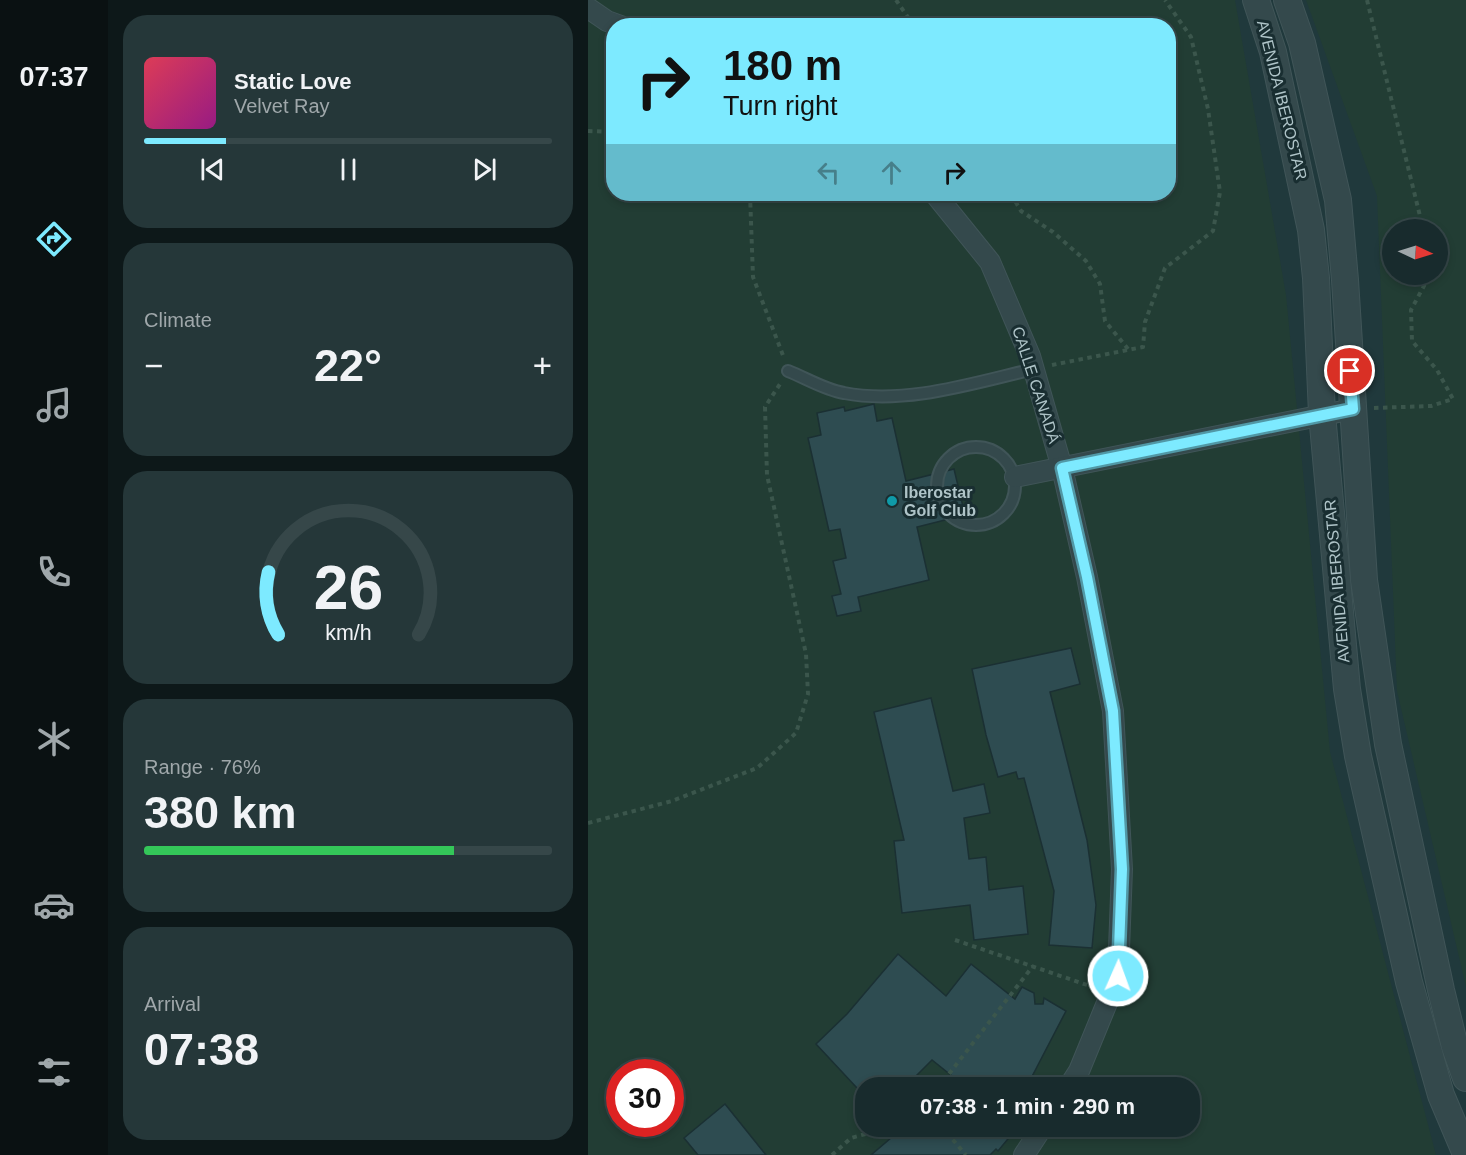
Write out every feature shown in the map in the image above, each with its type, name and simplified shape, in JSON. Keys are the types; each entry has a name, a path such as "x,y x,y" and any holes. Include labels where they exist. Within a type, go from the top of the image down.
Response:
{"street":[{"name":"AVENIDA IBEROSTAR","path":"1256,0 1273,52 1311,230 1316,278 1322,414 1347,689 1358,756 1409,982 1441,1095 1466,1154"},
{"name":"AVENIDA IBEROSTAR","path":"1287,0 1302,43 1338,200 1364,579 1388,744 1441,990 1455,1047 1466,1078"},
{"path":"588,8 606,20"},
{"name":"CALLE CANADÁ","path":"941,201 990,262 1034,369 1062,468 1087,577 1113,711 1122,869 1118,976 1074,1077"},
{"path":"1015,477 1353,409"},
{"path":"1024,1155 1036,1137"}],"lane":[{"path":"788,371 842,393 886,397 951,388 1034,369"},
{"path":"975,446 989,448 1001,455 1010,465 1015,477 1012,503 1005,513 994,521 982,525 970,525 957,521 947,514 936,491 937,477 942,465 962,448 975,446"}],"path":[{"path":"896,0 908,18"},
{"path":"1034,369 1143,347 1145,322 1165,268 1213,231 1220,192 1208,109 1191,37 1165,0"},
{"path":"1367,0 1420,219"},
{"path":"588,131 606,132"},
{"path":"588,823 672,801 756,768 796,733 808,694 806,654 766,475 765,407 788,371 753,277 750,201"},
{"path":"1015,201 1021,211 1053,232 1086,261 1100,284 1105,321 1128,350"},
{"path":"1353,409 1431,406 1453,399 1437,370 1412,341 1411,310 1424,285"},
{"path":"955,940 1111,994"},
{"path":"947,1077 1033,966"},
{"path":"832,1155 855,1137"},
{"path":"950,1137 966,1155"}],"green space":[{"path":"588,0 1235,0 1286,295 1330,752 1436,1155 588,1155"},
{"path":"1306,0 1466,0 1466,987 1397,691 1377,196"}],"building":[{"name":"Iberostar Golf Club","path":"874,404 877,421 892,418 906,481 954,469 965,515 917,527 929,580 858,597 861,611 837,616 832,596 841,594 833,561 846,558 840,529 829,531 808,438 821,435 817,413 844,407 845,411"},
{"path":"1071,648 1080,684 1050,692 1087,840 1096,905 1092,948 1049,945 1054,891 1024,778 1018,779 1016,772 998,777 986,735 972,669"},
{"path":"931,698 953,791 984,784 990,813 964,818 969,859 986,857 989,890 1023,886 1028,934 974,940 970,905 902,913 894,841 904,840 874,712"},
{"path":"898,954 946,996 971,964 1015,999 1022,987 1034,993 1035,1004 1043,1004 1044,998 1066,1011 1032,1077 953,1077 932,1060 915,1077 855,1077 855,1086 816,1044 847,1014"},
{"path":"725,1104 766,1155 698,1155 684,1138"},
{"path":"892,1137 1010,1137 998,1151 996,1149 990,1155 871,1155"}],"place":[{"name":"Iberostar Golf Club","path":"892,501"}],"route":[{"path":"1118,976 1122,869 1113,711 1087,577 1062,468 1353,409 1350,371"}]}
